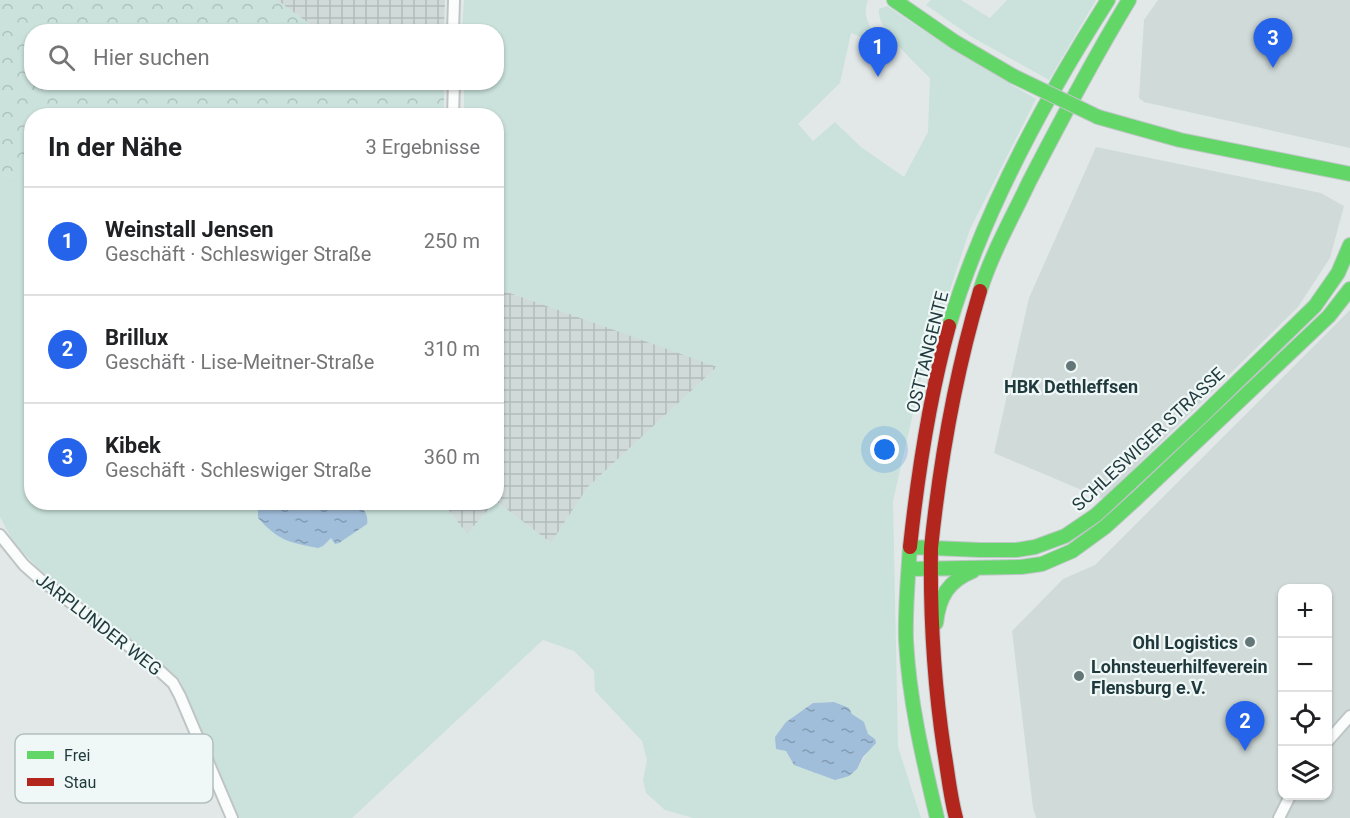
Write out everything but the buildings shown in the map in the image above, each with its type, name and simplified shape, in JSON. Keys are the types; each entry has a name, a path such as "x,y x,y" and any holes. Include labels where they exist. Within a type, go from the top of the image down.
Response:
{"main road":[{"path":"894,0 955,42 1013,76 1098,117 1180,140 1350,174"},
{"name":"OSTTANGENTE","path":"938,818 916,723 905,614 917,483 926,425 949,326 984,229 1038,119 1106,0"},
{"name":"OSTTANGENTE","path":"956,818 941,732 933,663 931,548 937,483 946,429 970,326 983,284 1001,239 1058,125 1107,36 1131,0"},
{"name":"SCHLESWIGER STRASSE","path":"910,547 980,550 1035,547 1065,536 1096,515 1315,306 1338,273 1350,245"},
{"name":"SCHLESWIGER STRASSE","path":"909,569 1021,567 1042,564 1072,551 1105,527 1329,316 1350,289"},
{"name":"SCHLESWIGER STRASSE","path":"933,663 936,614 941,594 949,583 961,574 979,569"}],"street":[{"path":"453,0 453,24"},
{"path":"453,108 454,90"},
{"name":"JARPLUNDER WEG","path":"0,535 24,565 41,580 150,662 172,683 196,734"},
{"path":"1332,736 1350,716"},
{"name":"JARPLUNDER WEG","path":"213,773 232,818"},
{"path":"1279,818 1288,800"}],"shaded area":[{"path":"277,0 445,0 444,24 310,24"},
{"path":"1158,0 1350,0 1350,148 1144,102 1139,98 1144,20"},
{"path":"1096,147 1321,193 1344,206 1330,258 1298,307 1103,499 994,453 1029,298"},
{"path":"504,291 718,366 588,487 551,543 504,507"},
{"path":"1350,310 1350,818 1036,818 1012,631 1063,579 1095,565"},
{"path":"448,510 488,510 467,534"}],"green space":[{"path":"0,0 277,0 310,24 24,24 24,90 444,90 444,108 24,108 24,179 0,174"},
{"path":"464,0 868,0 866,15 876,37 871,41 851,33 840,83 798,124 813,141 835,122 861,147 904,177 928,132 930,78 883,26 879,9 887,6 959,54 1036,99 970,229 922,374 893,501 898,747 921,818 693,818 665,810 646,793 643,781 647,760 642,741 595,691 594,671 574,651 543,640 352,818 238,818 213,759 213,734 203,734 180,680 107,620 41,571 14,543 0,517 0,174 24,179 24,510 258,510 258,518 323,546 330,538 339,543 361,510 448,510 467,534 488,510 504,510 504,507 551,543 588,487 717,367 504,291 504,108 464,108 464,90 504,90 504,24 462,24","holes":["834,702 864,722 868,734 875,739 857,769 849,776 794,765 786,751 786,722 813,703"]},
{"path":"931,0 961,0 990,18 1007,0 1096,0 1049,80 972,37 926,5"}],"water":[{"path":"258,510 363,510 367,524 339,543 335,544 331,538 318,548 291,542 278,536 258,518"},
{"path":"834,702 849,708 852,714 864,722 868,734 875,739 876,743 863,757 857,769 849,776 835,780 794,765 786,751 776,749 775,737 786,722 813,703"}],"traffic: fast":[{"path":"894,0 955,42 1013,76"},
{"path":"949,326 963,284 997,200 1039,117 1108,0"},
{"path":"980,291 996,249 1029,182 1090,67 1129,0"},
{"path":"1013,76 1098,117"},
{"path":"1098,117 1180,140 1350,174"},
{"path":"910,547 980,550 1016,550 1035,547 1065,536 1096,515 1315,306 1338,273 1350,245"},
{"path":"909,569 1021,567 1042,564 1072,551 1105,527 1137,498 1329,316 1350,289"},
{"path":"910,547 906,617 910,685 917,729 937,818"},
{"path":"936,623 946,591 957,580 973,571"}],"traffic: jam":[{"path":"931,548 949,418 980,291"},
{"path":"910,547 925,436 949,326"},
{"path":"931,548 935,675 944,750 956,818"}],"place":[{"name":"Kibek","path":"1273,68"},
{"name":"Weinstall Jensen","path":"878,77"},
{"name":"HBK Dethleffsen","path":"1071,366"},
{"name":"Ohl Logistics","path":"1250,642"},
{"name":"Lohnsteuerhilfeverein Flensburg e.V.","path":"1079,676"},
{"name":"Brillux","path":"1245,751"}]}
